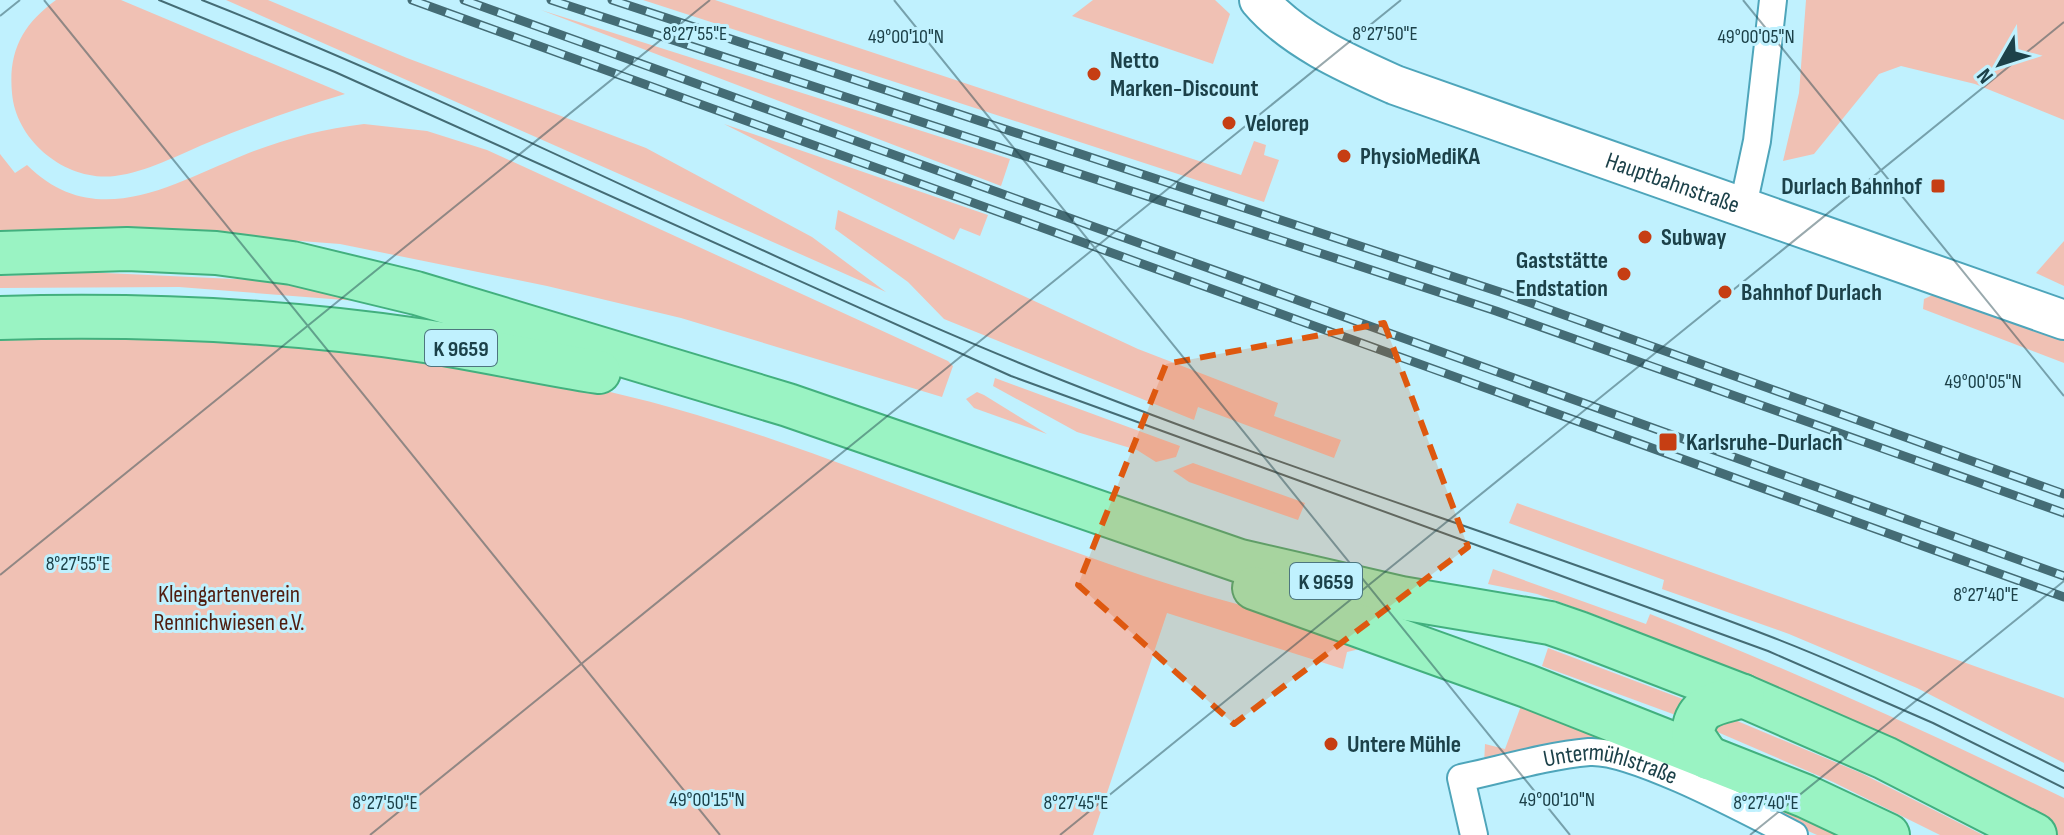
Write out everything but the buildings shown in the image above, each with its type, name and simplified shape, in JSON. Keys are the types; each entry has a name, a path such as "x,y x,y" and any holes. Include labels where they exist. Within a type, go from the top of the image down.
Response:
{"main road":[{"name":"K 9659","path":"3,254 127,249 216,253 292,263 362,279 788,405 1240,561 1401,598 1503,615 1579,633 1743,696 1885,758 2035,835"},
{"name":"K 9659","path":"0,318 106,316 327,330 425,341 621,376 908,467 1446,657 1805,796 1888,835"},
{"path":"1446,657 1501,650 1510,631 1503,615"},
{"path":"1708,758 1693,736 1696,717 1703,707 1743,696"}],"street":[{"name":"Hauptbahnstraße","path":"1259,0 1289,27 1344,62 1395,85 2064,320"},
{"path":"1743,206 1758,131 1773,0"},
{"name":"Untermühlstraße","path":"1474,835 1461,778 1590,752 1608,754 1717,795 1794,835"}],"highlighted area":[{"path":"1384,323 1468,547 1234,724 1078,585 1166,364"}],"green space":[{"path":"56,0 121,0 345,94 258,123 139,171 115,176 79,172 47,155 34,142 23,127 12,93 13,64 20,40 44,9"},
{"path":"226,0 268,0 407,58 646,148 812,237 886,292"},
{"path":"643,0 715,0 1241,175 1254,141 1266,145 1264,155 1279,160 1264,202"},
{"path":"1093,0 1215,0 1230,14 1213,64 1072,16"},
{"path":"1806,0 2064,0 2064,120 1975,84 1901,66 1879,74 1814,154 1783,161 1799,93"},
{"path":"541,10 1010,159 1001,186"},
{"path":"364,124 427,131 487,150 948,361 953,366 942,397 681,318 547,286 340,244 141,229 0,236 0,154 15,173 27,165 53,185 80,196 107,199 162,189 288,139"},
{"path":"724,124 988,215 980,236 960,228 954,240"},
{"path":"838,210 1138,349 1278,403 1274,416 1341,440 1334,458 1198,407 1194,420 944,319 908,282 835,229"},
{"path":"2064,241 2064,286 2036,273"},
{"path":"84,272 319,283 383,303 179,287 0,288 0,276"},
{"path":"1939,292 2064,338 2064,363 1923,309 1924,299"},
{"name":"Kleingartenverein Rennichwiesen e.V.","path":"165,332 299,344 500,370 632,397 697,415 855,469 1168,584 1329,626 1864,835 1817,835 1625,749 1484,764 1485,744 1505,749 1521,706 1364,648 1347,652 1343,669 1167,613 1093,835 0,835 0,336"},
{"path":"995,378 1180,446 1176,457 1156,462 1137,450 1077,432 993,386"},
{"path":"977,392 1047,434 974,408 966,399"},
{"path":"1193,463 1305,503 1298,520 1189,482 1173,471"},
{"path":"1517,503 2064,698 2064,763 1917,688 1789,634 1662,589 1664,580 1509,523"},
{"path":"1493,569 1646,624 1650,614 1807,679 1962,749 2064,798 2064,835 2058,835 1917,761 1656,645 1615,622 1537,594 1488,584"},
{"path":"1548,648 1688,701 1681,717 1542,666"},
{"path":"1723,715 1861,773 1983,835 1940,835 1833,782 1715,731"}],"tram line":[{"path":"159,0 335,72 1011,376 1768,651 1933,723 2064,788"},
{"path":"202,0 419,92 955,336 1151,415 1769,636 1881,683 2064,771"}],"railway":[{"path":"412,0 2064,597"},
{"path":"464,0 2064,576"},
{"path":"551,0 1496,311 2064,513"},
{"path":"612,0 1506,294 2064,494"}],"place":[{"name":"Netto Marken-Discount","path":"1094,74"},
{"name":"Velorep","path":"1229,123"},
{"name":"PhysioMediKA","path":"1344,156"},
{"name":"Durlach Bahnhof","path":"1938,186"},
{"name":"Subway","path":"1645,237"},
{"name":"Gaststätte Endstation","path":"1624,274"},
{"name":"Bahnhof Durlach","path":"1725,292"},
{"name":"Karlsruhe-Durlach","path":"1668,442"},
{"name":"Untere Mühle","path":"1331,744"}]}
